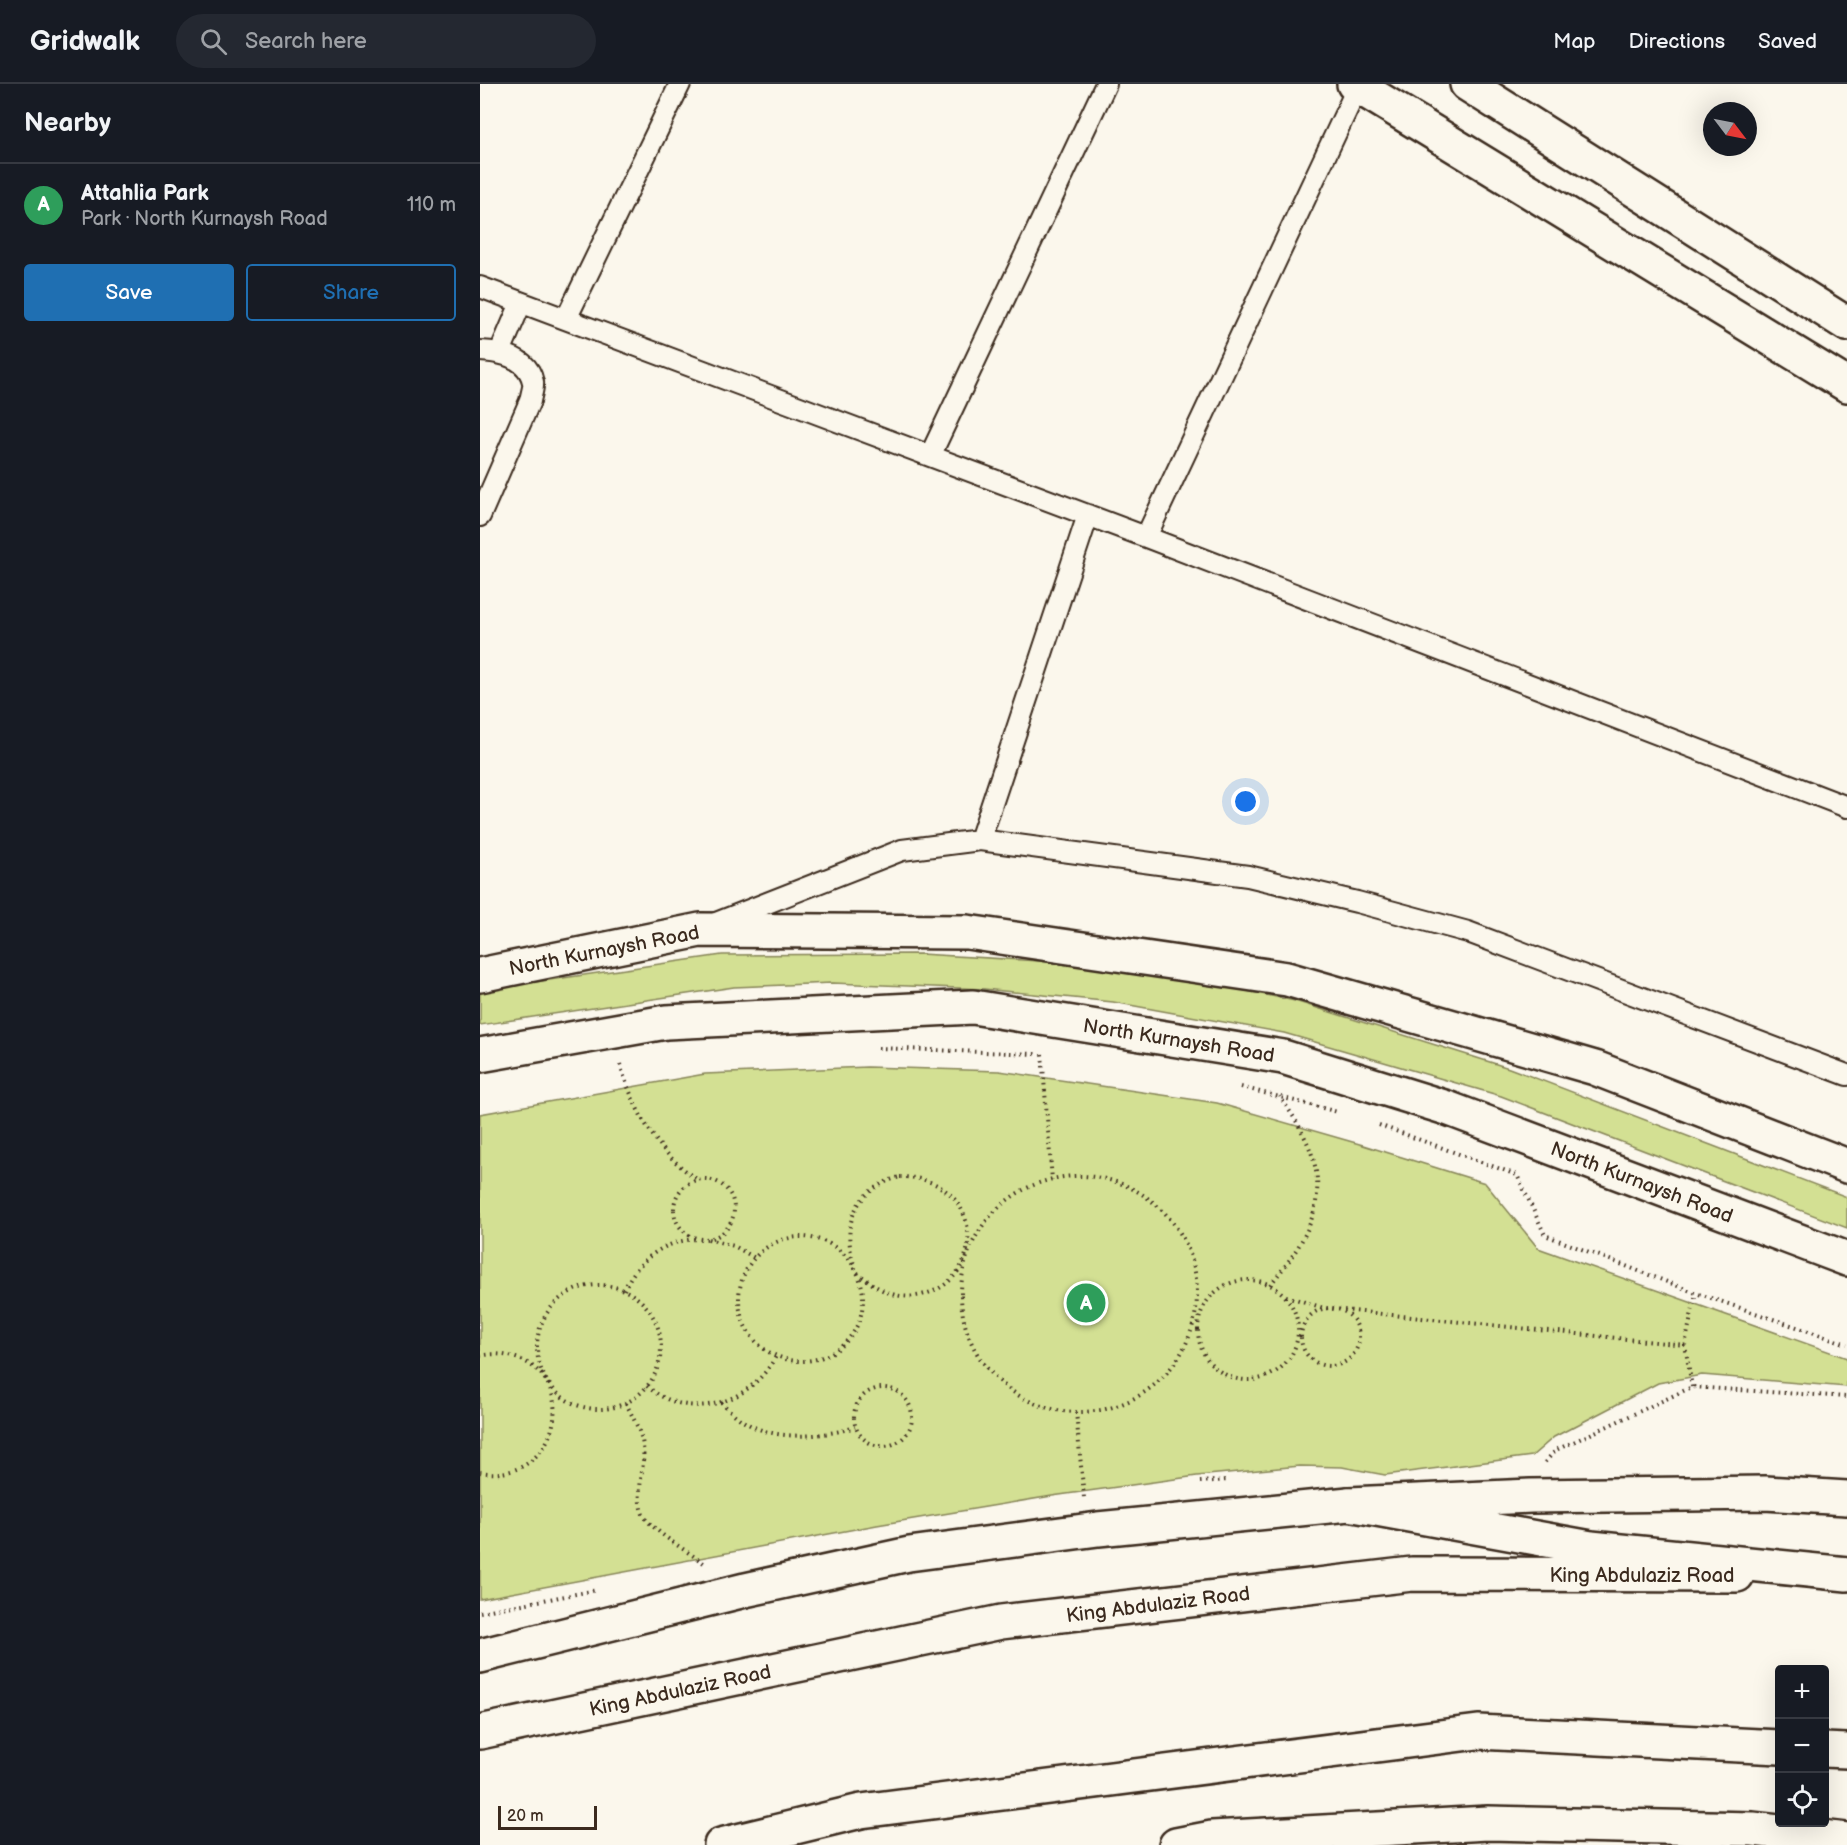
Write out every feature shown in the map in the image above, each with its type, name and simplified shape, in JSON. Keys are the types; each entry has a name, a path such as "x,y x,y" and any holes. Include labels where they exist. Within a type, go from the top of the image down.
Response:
{"main road":[{"path":"1467,84 1847,324"},
{"path":"1357,85 1847,385"},
{"name":"North Kurnaysh Road","path":"480,975 700,930 967,932 1287,979 1595,1068 1847,1166"},
{"name":"North Kurnaysh Road","path":"480,1055 666,1022 973,1007 1283,1057 1447,1108 1847,1259"},
{"path":"480,1656 745,1590 909,1554 1098,1529 1349,1504 1531,1496 1765,1493 1847,1498"},
{"path":"1349,1504 1591,1548 1847,1575"},
{"name":"King Abdulaziz Road","path":"480,1732 1001,1622 1376,1578 1412,1574 1847,1575"},
{"path":"721,1845 861,1811 1478,1732 1775,1748"},
{"path":"1829,1750 1847,1751"},
{"path":"1176,1845 1212,1838 1488,1823 1753,1829 1847,1840"}],"lane":[{"path":"566,319 680,84"},
{"path":"930,456 1106,84"},
{"path":"1146,537 1357,85"},
{"path":"480,287 1146,537 1847,807"},
{"path":"500,352 522,303"},
{"path":"480,351 500,352 524,364 533,382 530,401 480,516"},
{"path":"980,840 1088,515"},
{"path":"700,930 902,850 980,840 1248,876 1468,932 1847,1075"}],"path":[{"path":"874,1048 1052,1054"},
{"path":"1042,1054 1052,1180"},
{"path":"609,1064 631,1061"},
{"path":"619,1063 631,1098 642,1120 666,1153 681,1168 698,1179"},
{"path":"1238,1086 1342,1113"},
{"path":"1270,1285 1298,1249 1306,1233 1313,1216 1317,1186 1317,1172 1307,1143 1280,1096"},
{"path":"1374,1123 1516,1175 1545,1235 1696,1293 1847,1344"},
{"path":"962,1262 944,1285 933,1291 909,1296 894,1295 879,1289 856,1271 847,1258 834,1246 804,1237 787,1238 770,1245 747,1267 738,1302 741,1318 746,1330 755,1341 776,1356 790,1361 814,1360 836,1350 853,1333 862,1305 861,1286 856,1271 849,1246 849,1234 855,1210 868,1192 888,1180 900,1177 934,1182 947,1191 959,1204 968,1227 967,1245 962,1262 964,1321 981,1360 1002,1384 1016,1395 1044,1407 1076,1412 1096,1411 1116,1406 1150,1388 1165,1375 1185,1345 1194,1321 1196,1276 1184,1239 1163,1211 1152,1201 1135,1190 1100,1178 1084,1176 1052,1180 1035,1185 1002,1206 988,1220 962,1262"},
{"path":"624,1290 633,1272 651,1255 662,1248 690,1240 708,1239 721,1233 730,1222 734,1209 732,1199 720,1184 708,1179 698,1179 685,1186 678,1194 674,1213 682,1230 692,1237 708,1239 734,1246 755,1258"},
{"path":"1286,1296 1294,1310 1298,1325 1298,1337 1287,1362 1270,1375 1254,1380 1236,1379 1219,1372 1206,1359 1199,1344 1197,1327 1199,1314 1206,1300 1217,1289 1229,1282 1244,1279 1262,1281 1286,1296 1324,1308 1347,1312 1358,1327 1360,1337 1357,1350 1348,1361 1333,1367 1319,1365 1309,1358 1301,1342 1305,1322 1312,1314 1324,1308 1685,1345"},
{"path":"603,1285 624,1290 633,1294 646,1306 654,1318 660,1334 661,1352 658,1365 647,1386 626,1403 612,1408 589,1408 568,1401 553,1390 540,1366 537,1350 539,1332 546,1315 556,1302 569,1293 586,1286 603,1285"},
{"path":"1692,1387 1685,1345 1696,1293"},
{"path":"480,1356 497,1354 510,1356 533,1367 549,1388 555,1413 552,1432 548,1440 530,1462 506,1472 496,1474 480,1472"},
{"path":"647,1386 662,1397 687,1404 702,1405 721,1402 740,1395 754,1385 776,1356"},
{"path":"876,1388 887,1388 899,1392 911,1407 913,1417 909,1430 895,1444 886,1446 871,1444 861,1438 855,1427 853,1421 857,1402 864,1394 876,1388"},
{"path":"721,1402 745,1422 757,1429 774,1434 808,1435 843,1431 855,1427"},
{"path":"626,1403 643,1444 643,1475 638,1504 645,1518 656,1529 711,1568"},
{"path":"1076,1412 1084,1498"}],"green space":[{"path":"920,954 1040,961 1199,981 1295,1001 1509,1068 1847,1197 1847,1228 1501,1096 1284,1033 1113,1002 984,989 832,983 734,987 480,1025 480,990 722,955"},
{"path":"867,1067 999,1071 1217,1103 1485,1183 1538,1248 1847,1358 1847,1387 1702,1375 1658,1383 1554,1437 1532,1456 1385,1475 1342,1467 1300,1466 1197,1476 1052,1496 877,1525 480,1599 480,1114 705,1074"}],"place":[{"name":"Attahlia Park","path":"1086,1303"}]}
